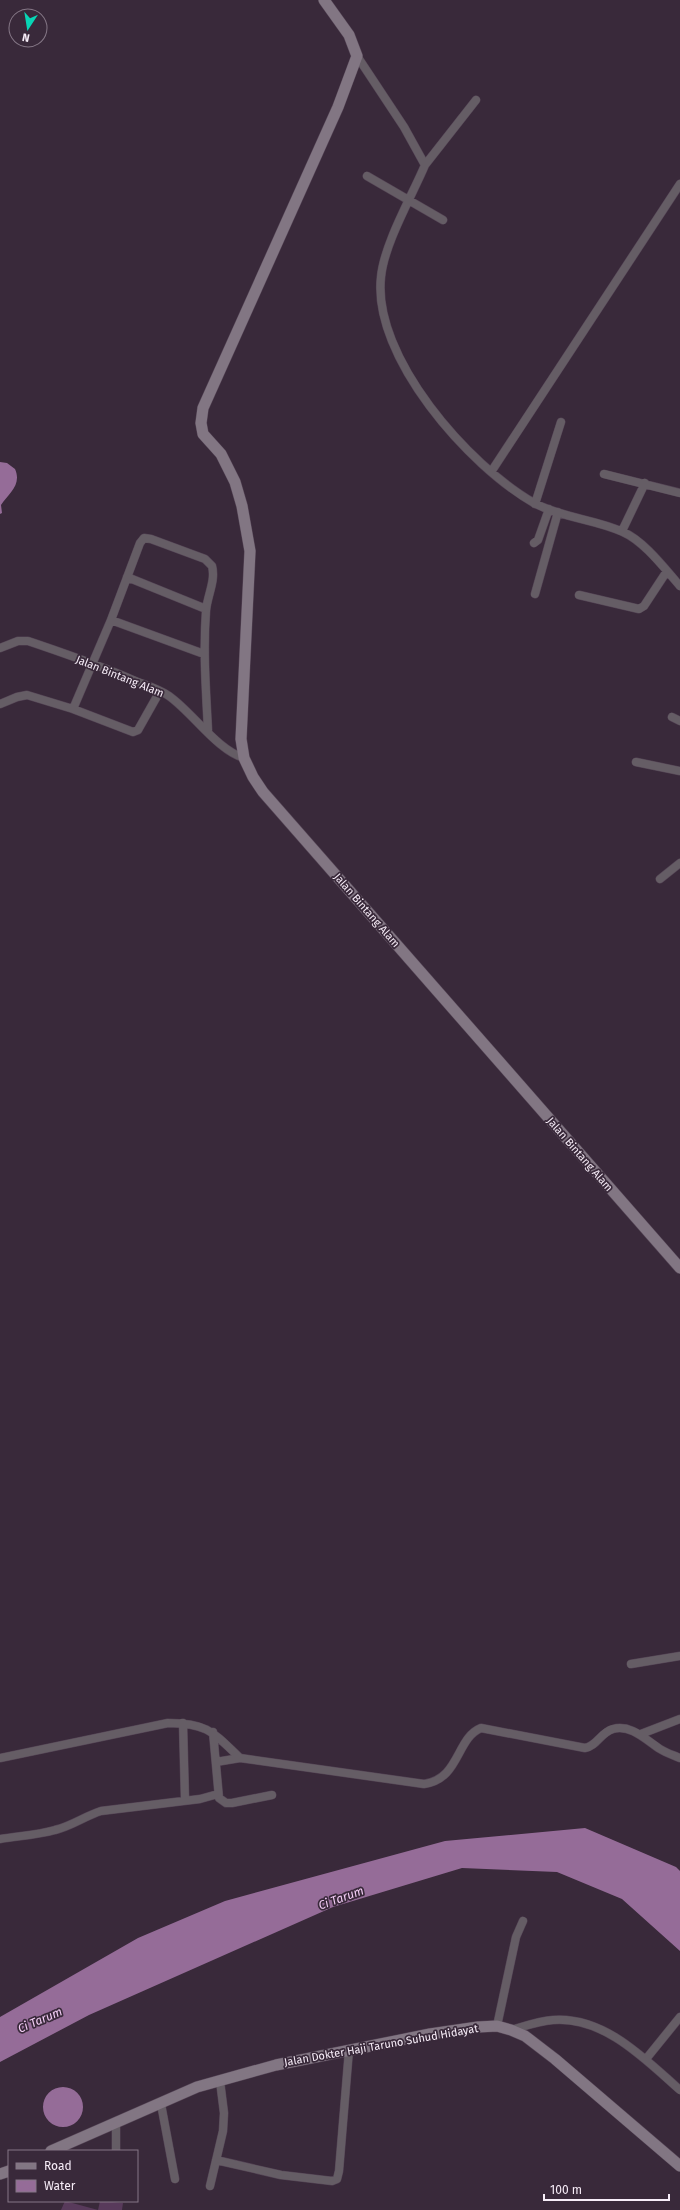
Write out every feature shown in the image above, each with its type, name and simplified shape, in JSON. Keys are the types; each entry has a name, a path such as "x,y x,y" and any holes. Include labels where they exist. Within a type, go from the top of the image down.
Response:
{"street":[{"path":"324,0 349,35 357,56 404,127 425,165"},
{"path":"244,758 240,721 250,551 242,506 235,482 221,454 203,434 201,423 203,408 338,107 357,56"},
{"path":"476,100 425,165 409,199 387,253 381,277 380,291 390,334 398,357 410,379 447,426 477,460 491,472 535,504 622,531 637,540 680,586"},
{"path":"367,176 443,220"},
{"path":"491,472 680,184"},
{"path":"535,504 561,422"},
{"path":"604,474 645,483 680,493"},
{"path":"622,531 645,483"},
{"path":"534,543 538,540 549,509"},
{"path":"535,594 558,512"},
{"path":"73,709 94,663 140,543 144,538 151,538 204,559 212,566 214,572 206,609 204,654 208,730"},
{"path":"580,595 639,609 644,606 667,571"},
{"path":"128,577 206,609"},
{"path":"111,620 204,654"},
{"name":"Jalan Bintang Alam","path":"0,648 18,641 28,641 94,663 160,691 176,702 229,750 244,758 253,777 263,792 680,1268"},
{"path":"0,704 17,697 27,695 73,709 133,732 138,730 160,691"},
{"path":"672,717 680,721"},
{"path":"636,762 680,771"},
{"path":"660,879 680,863"},
{"path":"632,1664 680,1656"},
{"path":"641,1734 680,1719"},
{"path":"0,1758 168,1723 183,1723 199,1725 214,1732 240,1758"},
{"path":"183,1723 185,1800"},
{"path":"216,1762 240,1758 424,1784 441,1778 471,1735 481,1728 585,1748 594,1744 613,1729 624,1729 641,1734 660,1749 680,1758"},
{"path":"214,1732 218,1794 226,1803 272,1796"},
{"path":"0,1839 54,1831 71,1825 88,1815 101,1810 185,1800 218,1794"},
{"path":"497,2026 516,1937 522,1921"},
{"path":"646,2059 680,2017"},
{"path":"511,2030 554,2020 592,2025 610,2034 646,2059 680,2090"},
{"name":"Jalan Dokter Haji Taruno Suhud Hidayat","path":"53,2150 197,2087 276,2065 349,2050 430,2034 478,2027 497,2026 525,2036 555,2059 680,2166"},
{"path":"216,2160 281,2175 332,2181 337,2180 349,2050"},
{"path":"210,2186 221,2143 223,2125 220,2081"},
{"path":"161,2104 175,2179"},
{"path":"116,2122 116,2150"}],"shaded area":[{"path":"65,2202 69,2202 98,2210 61,2210"},
{"path":"100,2202 112,2202 123,2203 122,2210 98,2210"}],"water":[{"path":"0,462 7,463 15,469 17,480 14,488 1,505 2,513 0,514"},
{"name":"Ci Tarum","path":"585,1828 676,1867 680,1871 680,1951 622,1899 557,1872 462,1868 333,1907 89,2015 0,2062 0,2017 138,1938 225,1901 445,1841"},
{"path":"63,2087 71,2089 77,2093 81,2099 83,2107 81,2115 77,2121 71,2125 63,2127 55,2125 49,2121 45,2115 43,2107 45,2099 49,2093 55,2089"}]}
